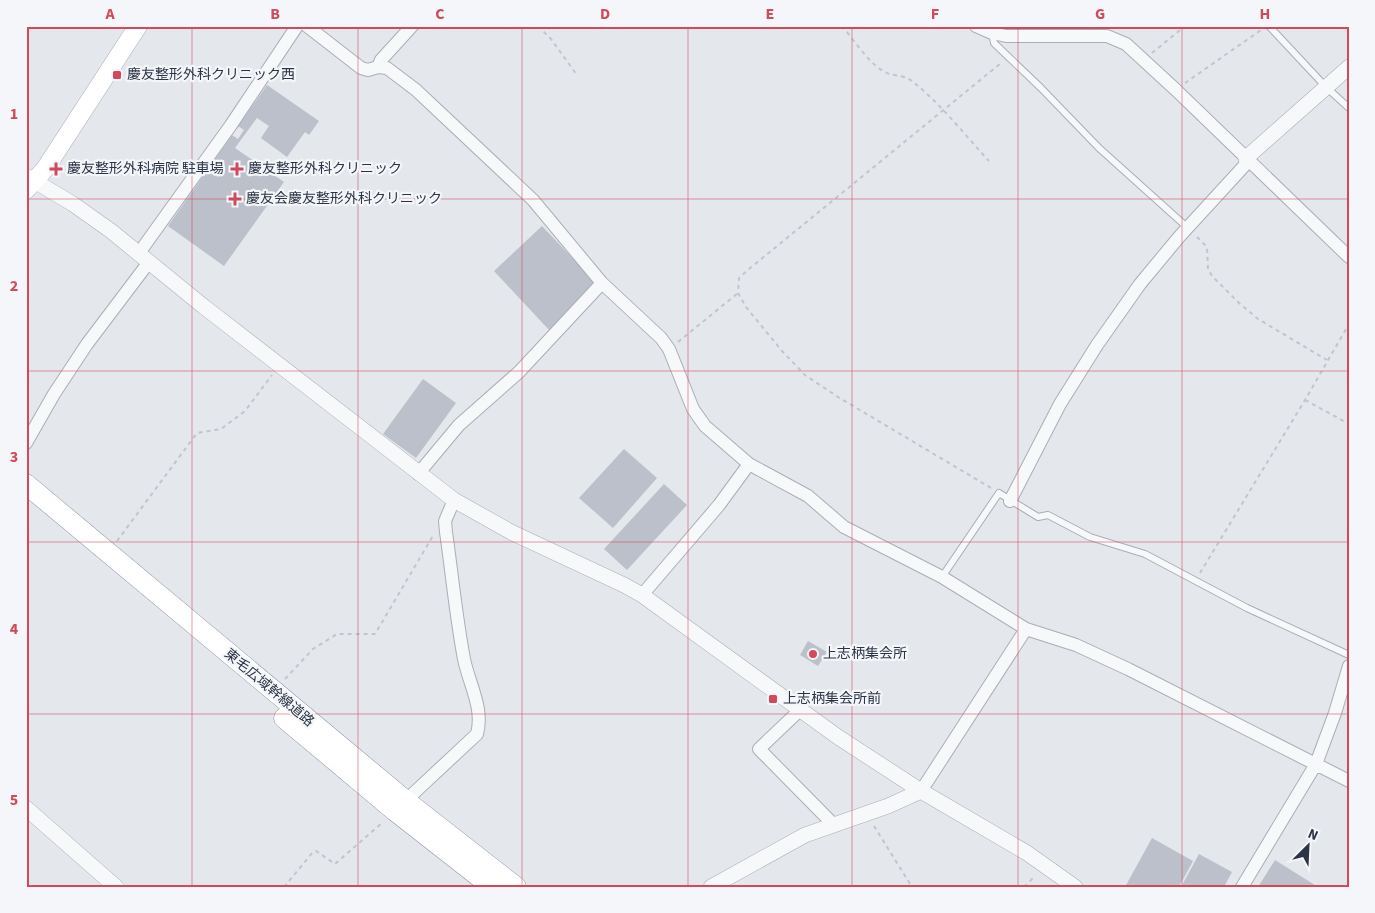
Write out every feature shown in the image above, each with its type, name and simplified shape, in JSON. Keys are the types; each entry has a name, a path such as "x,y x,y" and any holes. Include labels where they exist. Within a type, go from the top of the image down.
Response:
{"highway":[{"name":"東毛広域幹線道路","path":"26,484 274,692 492,887"},
{"name":"東毛広域幹線道路","path":"26,502 400,806 516,887"}],"main road":[{"path":"29,182 45,169 138,26"}],"street":[{"path":"26,443 86,344 297,26"},
{"path":"306,26 361,68 368,70 378,67 387,68 416,90 533,200 602,283 661,338 669,349 693,409 705,426 748,464 808,496 844,527 942,577 1026,629 1076,645 1128,669 1349,781"},
{"path":"976,26 992,33 1106,36 1126,44 1349,257"},
{"path":"378,67 381,60 411,27"},
{"path":"1005,497 1060,404 1140,284 1245,165 1246,158 1349,67"},
{"path":"29,182 92,217 210,312 454,500 511,532 642,595 838,737 921,791 1027,853 1075,887"},
{"path":"418,474 459,425 519,372 602,283"},
{"path":"642,595 718,504 748,464"},
{"path":"400,806 477,734 480,721 464,660 445,521 454,500"},
{"path":"711,887 805,835 897,803 921,791 1026,629"},
{"path":"1242,887 1316,764 1349,666"},
{"path":"800,710 759,749 833,824"},
{"path":"26,808 116,887"}],"lane":[{"path":"1268,26 1326,87 1349,108"},
{"path":"992,33 994,42 1042,88 1099,148 1188,228"},
{"path":"942,577 1005,497 1038,516 1048,515 1090,537 1145,554 1248,608 1349,654"}],"path":[{"path":"538,26 551,39 577,75"},
{"path":"842,26 871,60 884,72 904,76 913,82 989,161"},
{"path":"1143,59 1185,26"},
{"path":"1176,90 1268,26"},
{"path":"1005,497 804,375 746,307 738,293 739,278 749,269 1009,57"},
{"path":"1188,228 1207,247 1208,269 1212,276 1239,303 1258,319 1327,361"},
{"path":"669,349 738,293"},
{"path":"1196,580 1349,324"},
{"path":"108,554 197,433 221,429 245,412 280,366"},
{"path":"1305,400 1349,424"},
{"path":"274,692 313,649 337,634 375,634 436,531 445,521"},
{"path":"284,887 313,852 316,851 335,864 400,806"},
{"path":"866,813 912,887"}],"building":[{"name":"慶友整形外科クリニック","path":"267,85 319,121 309,135 305,132 287,157 261,138 269,126 257,118 235,148 284,182 224,266 168,226 232,135 238,139 244,130 238,126"},
{"path":"542,226 598,285 550,331 494,271"},
{"path":"423,379 456,403 416,458 383,434"},
{"path":"624,449 657,478 613,528 579,498"},
{"path":"664,484 687,505 627,570 604,549"},
{"name":"上志柄集会所","path":"808,641 827,652 818,666 800,655"},
{"path":"1152,838 1193,861 1179,887 1125,887"},
{"path":"1199,854 1232,872 1224,887 1181,887"},
{"path":"1275,860 1318,887 1258,887"}],"place":[{"name":"慶友整形外科クリニック西","path":"117,75"},
{"name":"慶友整形外科病院 駐車場","path":"56,169"},
{"name":"慶友整形外科クリニック","path":"237,169"},
{"name":"慶友会慶友整形外科クリニック","path":"235,199"},
{"name":"上志柄集会所","path":"813,654"},
{"name":"上志柄集会所前","path":"773,699"}]}
